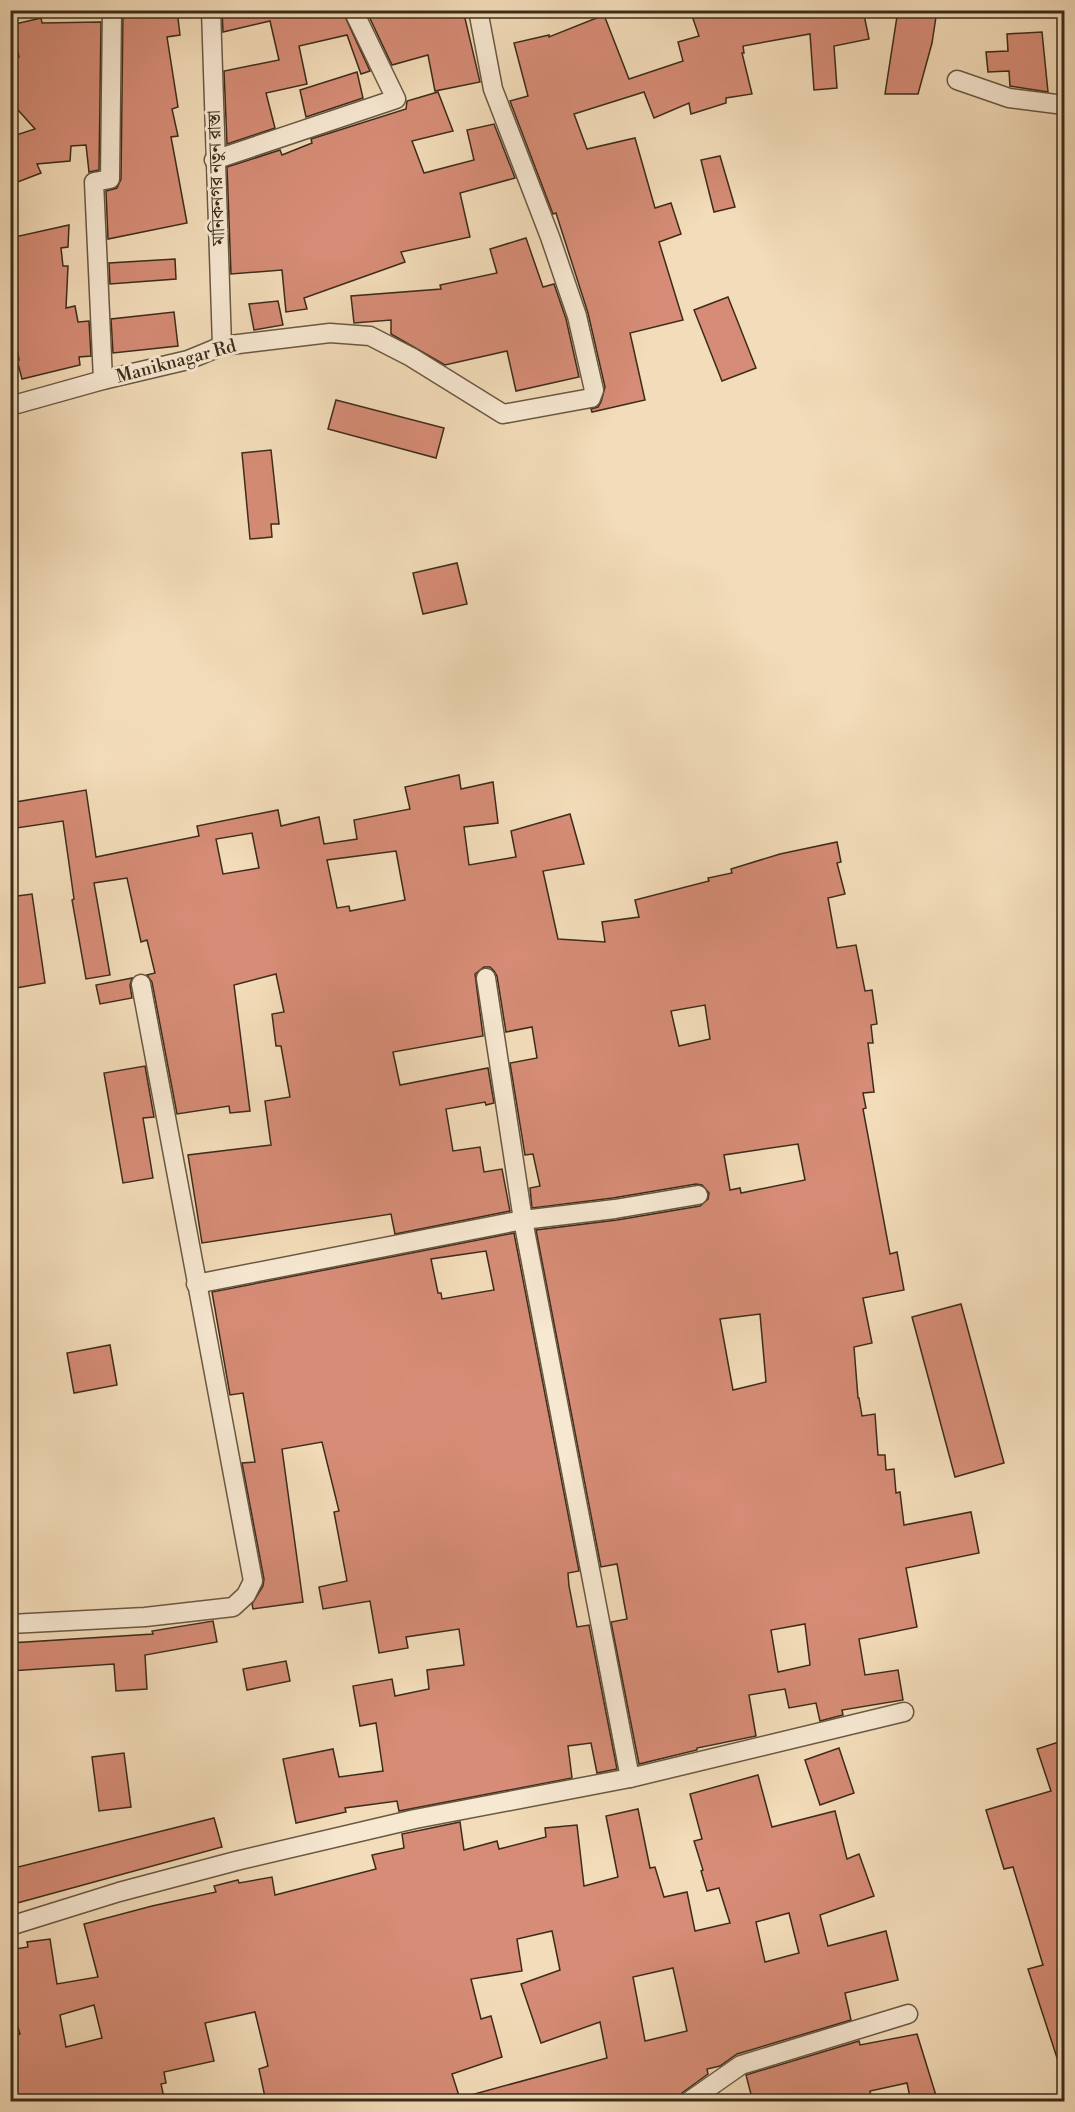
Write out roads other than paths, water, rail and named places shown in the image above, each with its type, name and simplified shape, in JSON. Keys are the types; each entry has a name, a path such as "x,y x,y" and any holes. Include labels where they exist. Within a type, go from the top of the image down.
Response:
{"street":[{"path":"103,380 94,182 110,179 112,10"},
{"name":"মানিকনগর নতুন রাস্তা","path":"211,10 214,160 222,346"},
{"path":"214,160 396,99 353,10"},
{"name":"Maniknagar Rd","path":"10,406 103,380 188,360 222,346 330,333 370,336 421,363 503,414 591,398 594,390 577,316 554,248 493,89 478,10"},
{"path":"957,80 1009,98 1065,105"},
{"path":"486,978 523,1220 630,1778"},
{"path":"10,1624 144,1617 233,1607 246,1595 253,1581 141,984"},
{"path":"196,1284 523,1220 615,1209 698,1195"},
{"path":"10,1926 120,1892 248,1858 415,1819 630,1778 904,1712"},
{"path":"688,2102 741,2065 908,2014"}]}
